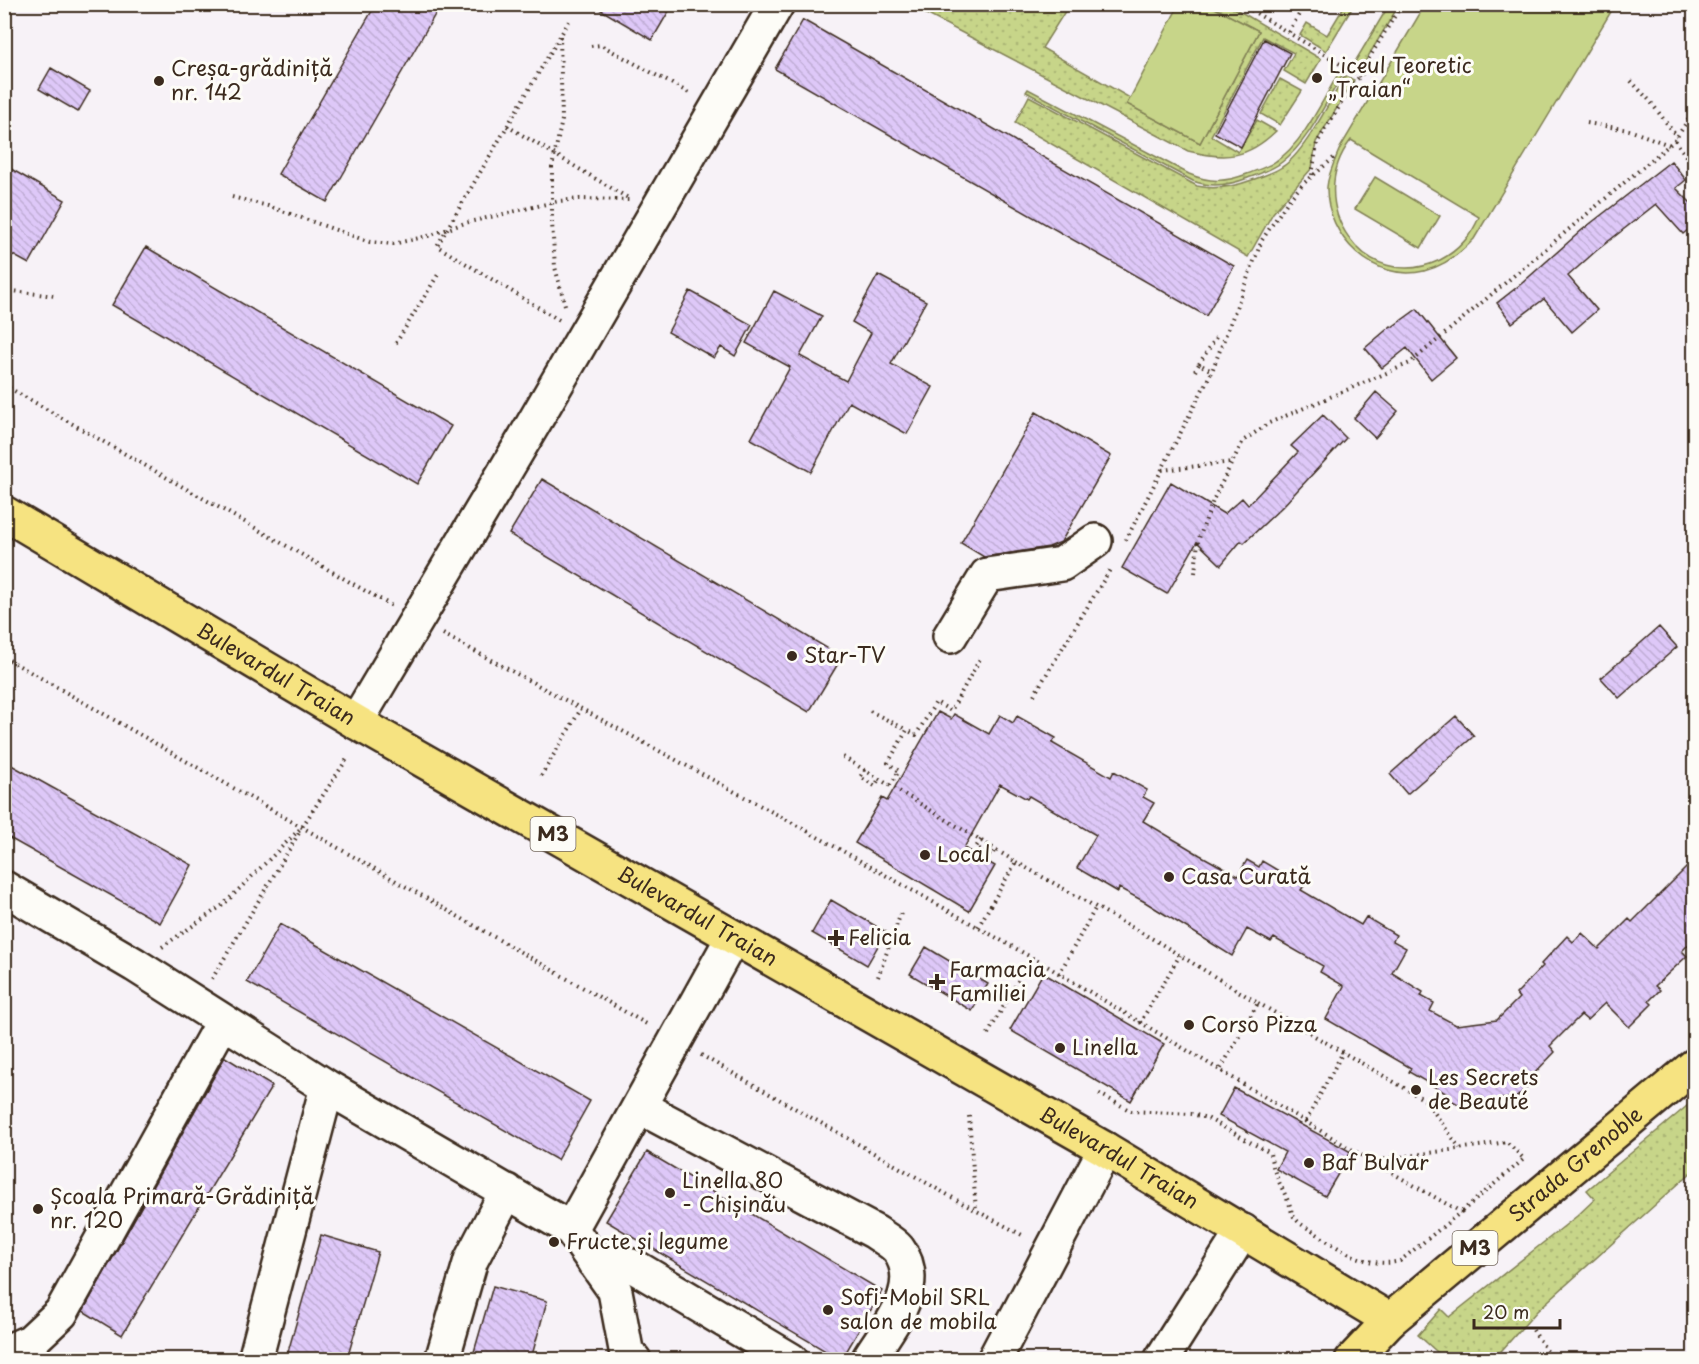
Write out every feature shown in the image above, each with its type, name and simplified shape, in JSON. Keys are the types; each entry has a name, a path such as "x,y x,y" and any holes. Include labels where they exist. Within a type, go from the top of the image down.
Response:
{"main road":[{"name":"Bulevardul Traian","path":"4,513 356,722 1105,1149 1390,1320"},
{"name":"Strada Grenoble","path":"1352,1359 1390,1320 1695,1066"}],"lane":[{"path":"356,722 532,426 777,4"},
{"path":"950,636 987,575 1062,564 1111,549"},
{"path":"4,888 135,965 327,1087 571,1229 615,1291 627,1355 634,1359"},
{"path":"571,1229 733,937"},
{"path":"4,1353 32,1341 61,1313 210,1013"},
{"path":"255,1359 327,1087"},
{"path":"640,1107 875,1232 897,1247 906,1262 910,1282 905,1299 868,1359"},
{"path":"994,1359 1105,1149"},
{"path":"442,1359 471,1260 507,1191"},
{"path":"1161,1359 1243,1231"},
{"path":"594,1262 618,1262 635,1267 791,1359"}],"path":[{"path":"1241,4 1360,76"},
{"path":"1289,32 1305,4"},
{"path":"1312,175 1317,143 1402,4"},
{"path":"561,322 437,246 569,21"},
{"path":"560,36 562,120 552,167 555,267 567,311 573,301"},
{"path":"591,46 601,45 692,94 686,104"},
{"path":"1631,81 1650,101 1695,168"},
{"path":"1196,573 1198,541 1214,498 1243,441 1269,423 1410,363 1669,145 1695,111"},
{"path":"1587,123 1629,130 1669,145"},
{"path":"507,126 632,200"},
{"path":"1034,695 1103,584 1111,549 1161,470 1212,371 1262,240 1288,201 1312,175 1336,156"},
{"path":"232,197 268,206 370,242 393,244 407,242 465,223 552,203 580,199 632,200"},
{"path":"626,210 632,200"},
{"path":"396,343 438,273"},
{"path":"4,291 55,296"},
{"path":"1195,371 1217,336"},
{"path":"1199,364 1212,371"},
{"path":"4,384 416,619 800,827 978,927 1371,1161 1461,1212"},
{"path":"1161,470 1233,462"},
{"path":"4,657 976,1211 1052,1250"},
{"path":"870,711 916,735 936,702 951,711 981,657"},
{"path":"541,776 581,709"},
{"path":"890,785 899,771 888,763 907,730"},
{"path":"843,757 995,850 1180,955 1425,1100 1460,1148"},
{"path":"210,1013 302,827 346,759"},
{"path":"865,770 860,777 875,786 879,779"},
{"path":"135,965 223,905 302,827"},
{"path":"981,840 976,847 991,856 995,850"},
{"path":"978,927 1016,862"},
{"path":"1059,974 1095,907"},
{"path":"878,977 901,913"},
{"path":"1140,1023 1180,955"},
{"path":"988,1034 1031,958"},
{"path":"1220,1070 1258,1003"},
{"path":"1306,1121 1343,1052"},
{"path":"1098,1093 1131,1112 1192,1114 1207,1118 1270,1153 1272,1170 1294,1218 1353,1257 1368,1261 1388,1264 1400,1261 1524,1159 1507,1142 1371,1161"},
{"path":"969,1116 976,1211"},
{"path":"1533,1330 1553,1359"}],"green space":[{"path":"909,5 1069,5 1042,48 1130,98 1127,104 1200,143 1259,31 1209,5 1229,5 1321,59 1306,84 1284,71 1294,53 1263,37 1211,136 1238,152 1257,120 1276,131 1245,152 1213,156 1188,151"},
{"path":"1179,5 1209,5 1259,31 1200,143 1127,104"},
{"path":"1345,5 1354,5 1326,51 1300,35 1307,23 1327,35"},
{"path":"1389,5 1399,5 1360,70 1353,65"},
{"path":"1425,5 1615,5 1474,239 1445,263 1424,271 1405,273 1388,270 1371,263 1344,239 1329,205 1327,187 1340,148","holes":["1351,140 1479,217 1464,242 1440,260 1412,268 1387,265 1366,254 1349,237 1338,215 1334,190 1338,165"]},
{"path":"1340,71 1343,74 1323,109 1292,153 1265,172 1220,185 1193,181 1026,92 1028,89 1189,174 1204,179 1225,180 1262,168 1286,153 1312,120"},
{"path":"1345,76 1354,80 1316,142 1312,168 1273,213 1248,257 1015,123 1029,96 1197,186 1224,187 1271,173 1291,160 1308,138"},
{"path":"1280,79 1302,91 1280,125 1261,114"},
{"path":"1375,177 1440,216 1421,248 1355,209"},
{"path":"1694,1100 1694,1170 1537,1311 1494,1359 1445,1359 1418,1335 1441,1309 1449,1317 1577,1216 1595,1199 1587,1190"}],"building":[{"path":"376,4 441,4 327,202 278,174"},
{"path":"591,4 673,4 652,40"},
{"path":"803,20 1234,266 1206,316 775,69"},
{"path":"1264,39 1290,53 1241,147 1215,133"},
{"path":"51,68 90,91 78,112 39,89"},
{"path":"1671,161 1686,180 1676,188 1695,207 1695,224 1683,234 1656,204 1596,251 1568,276 1597,310 1572,332 1544,299 1512,323 1497,303 1582,230"},
{"path":"4,165 65,200 29,264 4,250"},
{"path":"146,247 451,426 417,484 112,305"},
{"path":"878,275 926,301 891,364 933,387 907,434 849,402 811,472 751,439 790,367 746,343 774,291 822,316 800,356 846,381 871,333 852,322"},
{"path":"690,291 752,325 735,356 721,347 714,358 668,332"},
{"path":"1417,309 1456,358 1431,379 1407,348 1382,368 1365,348 1391,326"},
{"path":"1376,392 1398,411 1375,438 1354,418"},
{"path":"1036,412 1111,456 1061,542 1049,547 984,557 961,543"},
{"path":"1323,415 1346,438 1283,506 1244,543 1241,541 1221,565 1197,542 1167,594 1122,568 1171,482 1224,514 1242,498 1248,505 1298,452 1291,446"},
{"path":"542,479 842,657 809,712 509,534"},
{"path":"1659,627 1677,647 1619,698 1601,678"},
{"path":"938,712 951,719 954,714 989,734 1000,715 1013,723 1017,716 1056,738 1052,743 1111,777 1114,771 1147,790 1143,797 1154,803 1143,821 1200,855 1238,876 1247,860 1259,867 1262,861 1304,886 1301,890 1361,925 1366,917 1396,935 1393,941 1406,948 1392,973 1423,992 1421,996 1434,1003 1430,1011 1456,1025 1497,1020 1519,998 1516,994 1567,936 1573,942 1582,933 1599,949 1629,919 1632,922 1695,859 1695,938 1682,951 1687,956 1655,986 1660,990 1649,1001 1652,1004 1629,1027 1605,1003 1587,1020 1581,1015 1550,1046 1555,1052 1525,1083 1528,1086 1517,1097 1460,1105 1447,1098 1449,1095 1409,1072 1411,1068 1326,1019 1344,986 1320,972 1323,966 1274,938 1271,942 1247,929 1232,956 1145,902 1119,888 1118,892 1077,868 1096,835 1029,796 1027,799 1000,784 964,848 995,866 969,911 855,843 882,798 887,801"},
{"path":"1456,716 1474,736 1407,794 1390,774"},
{"path":"4,761 192,865 160,923 4,835"},
{"path":"831,900 886,932 867,965 812,933"},
{"path":"280,924 590,1101 557,1160 247,982"},
{"path":"926,947 988,984 972,1011 910,974"},
{"path":"1043,973 1164,1044 1131,1101 1010,1030"},
{"path":"225,1057 272,1086 122,1335 83,1311"},
{"path":"1234,1088 1351,1152 1325,1196 1276,1169 1285,1152 1219,1116"},
{"path":"647,1152 882,1291 842,1359 606,1221"},
{"path":"321,1235 378,1252 347,1359 286,1359"},
{"path":"493,1286 547,1301 531,1359 472,1359"}],"place":[{"name":"Liceul Teoretic „Traian“","path":"1317,78"},
{"name":"Creșa-grădiniță nr. 142","path":"159,81"},
{"name":"Star-TV","path":"792,656"},
{"name":"Local","path":"925,855"},
{"name":"Casa Curată","path":"1169,877"},
{"name":"Felicia","path":"836,938"},
{"name":"Farmacia Familiei","path":"937,982"},
{"name":"Corso Pizza","path":"1189,1025"},
{"name":"Linella","path":"1060,1048"},
{"name":"Les Secrets de Beauté","path":"1416,1090"},
{"name":"Baf Bulvar","path":"1309,1163"},
{"name":"Linella 80 - Chișinău","path":"670,1193"},
{"name":"Școala Primară-Grădiniță nr. 120","path":"38,1209"},
{"name":"Fructe și legume","path":"554,1242"},
{"name":"Sofi-Mobil SRL salon de mobila","path":"828,1310"}]}
